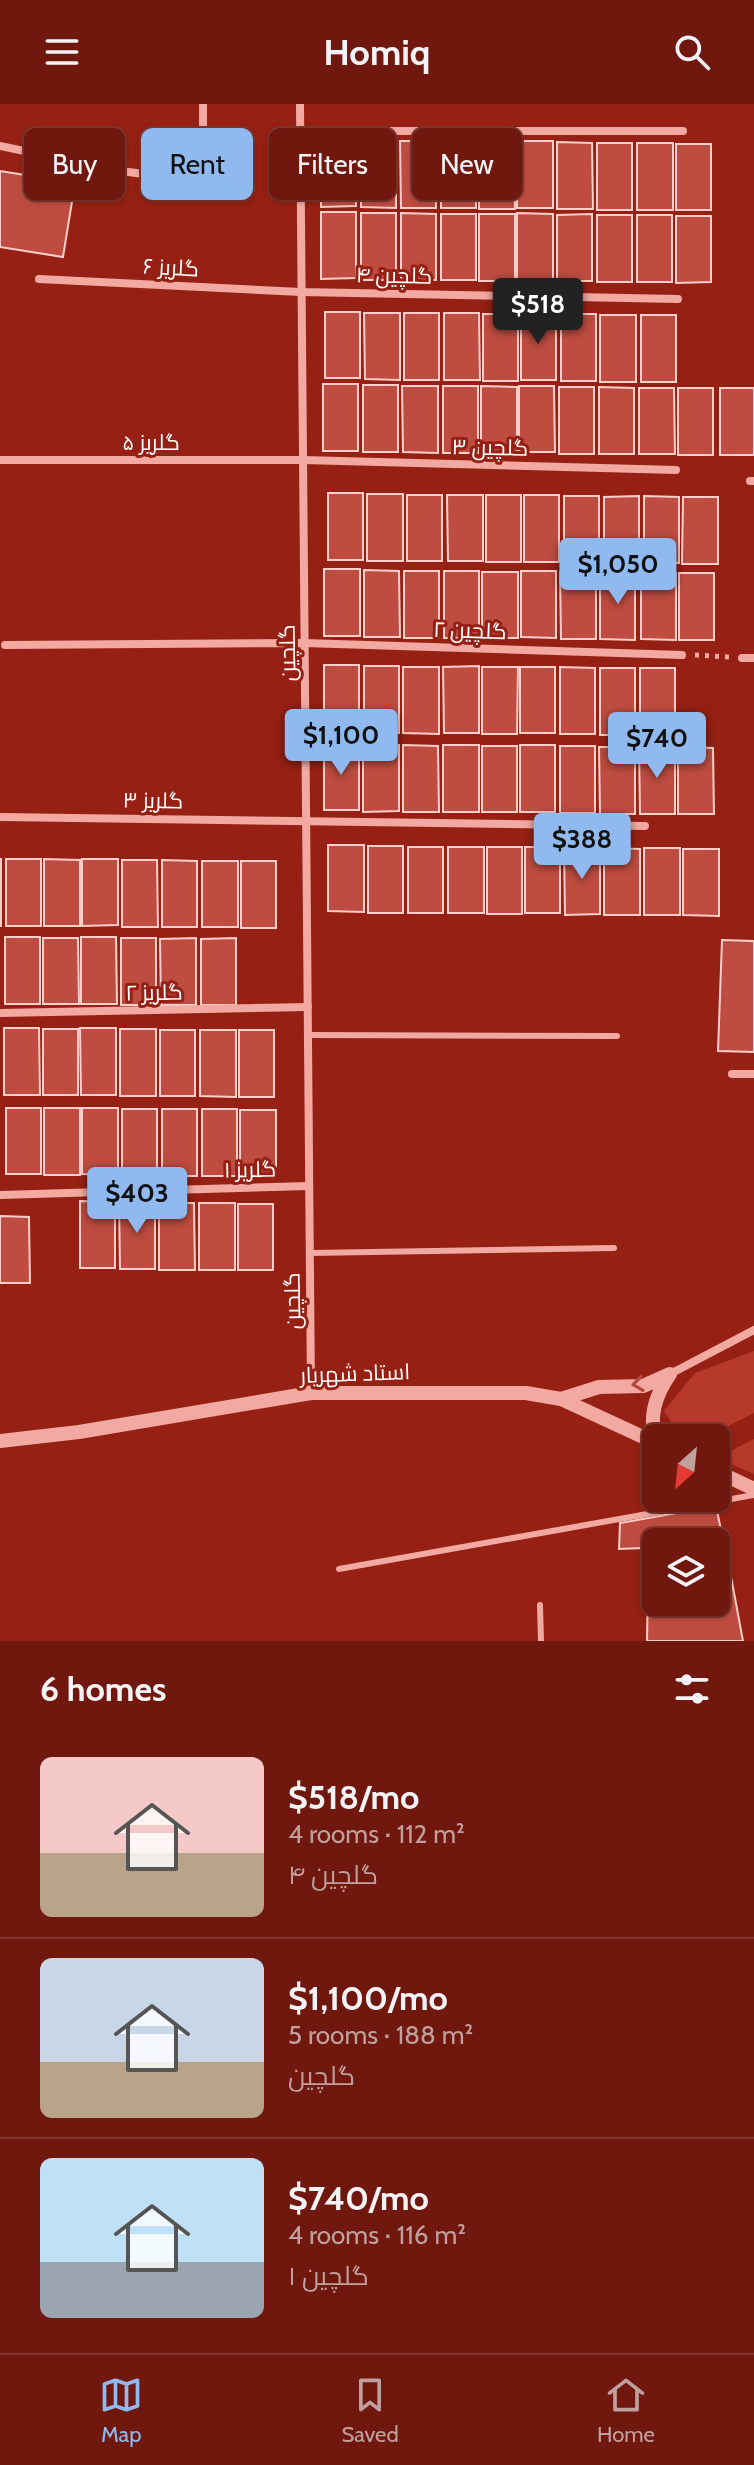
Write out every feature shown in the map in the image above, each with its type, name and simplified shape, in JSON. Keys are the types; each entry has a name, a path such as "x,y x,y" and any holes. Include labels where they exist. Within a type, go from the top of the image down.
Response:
{"street":[{"path":"0,146 114,170 180,179 197,164 203,135 203,104"},
{"name":"گلچین","path":"300,104 300,128"},
{"path":"396,131 683,131"},
{"name":"گلچین","path":"300,200 311,1393"},
{"name":"گلریز ۶","path":"39,279 301,292"},
{"name":"گلچین ۴","path":"301,292 678,299"},
{"name":"گلریز ۵","path":"0,460 303,460"},
{"name":"گلچین ۳","path":"303,460 676,470"},
{"name":"گلچین ۲","path":"5,645 304,643 682,655"},
{"path":"742,658 754,658"},
{"name":"گلریز ۳","path":"0,817 645,826"},
{"name":"گلریز ۲","path":"0,1013 308,1007"},
{"path":"732,1074 754,1074"},
{"name":"گلریز ۱","path":"0,1195 309,1186"},
{"path":"561,1399 599,1387 643,1386 754,1330"},
{"path":"652,1424 660,1389 670,1374"},
{"name":"استاد شهریار","path":"0,1441 79,1432 311,1393 526,1393 561,1399 642,1436"},
{"path":"730,1478 754,1489"}],"lane":[{"path":"308,1035 617,1036"},
{"path":"310,1253 614,1248"},
{"path":"339,1569 754,1495"},
{"path":"540,1605 541,1641"}],"path":[{"path":"682,655 742,658"}],"shaded area":[{"path":"754,1351 754,1413 730,1425 672,1424 664,1411 695,1373"},
{"path":"754,1439 754,1474 730,1464 730,1451"}],"building":[{"path":"400,141 412,141 412,200 436,200 436,208 401,208"},
{"path":"522,141 553,141 553,208 517,208 517,200 522,200"},
{"path":"557,142 592,143 593,209 557,209"},
{"path":"597,143 632,143 632,210 597,210"},
{"path":"637,143 673,143 673,210 637,210"},
{"path":"676,144 711,144 711,210 676,210"},
{"path":"0,171 24,175 24,200 72,200 63,257 0,247"},
{"path":"321,200 356,200 356,206 321,207"},
{"path":"361,200 396,200 396,208 361,207"},
{"path":"441,200 476,200 476,208 441,208"},
{"path":"479,200 515,200 515,209 479,209"},
{"path":"321,212 356,212 356,278 321,279"},
{"path":"361,213 396,213 396,280 361,280"},
{"path":"401,213 436,214 436,280 401,280"},
{"path":"517,213 553,214 553,280 517,280"},
{"path":"441,214 476,214 476,280 441,280"},
{"path":"479,214 515,214 515,281 479,281"},
{"path":"592,214 592,281 557,281 557,215"},
{"path":"597,215 632,215 632,282 597,282"},
{"path":"637,215 672,215 672,282 637,282"},
{"path":"676,216 711,216 711,282 676,283"},
{"path":"325,312 360,312 360,378 325,378"},
{"path":"364,313 400,313 400,380 365,379"},
{"path":"404,313 439,313 439,380 404,380"},
{"path":"444,313 479,313 480,380 444,380"},
{"path":"521,313 556,313 556,380 521,380"},
{"path":"483,314 518,314 518,381 483,381"},
{"path":"561,314 596,314 596,381 561,381"},
{"path":"600,315 636,315 636,382 600,382"},
{"path":"641,315 676,315 676,382 641,382"},
{"path":"323,384 358,384 358,451 323,451"},
{"path":"363,385 398,385 398,452 363,452"},
{"path":"402,386 438,386 438,453 403,452"},
{"path":"443,386 478,386 478,453 443,453"},
{"path":"481,386 517,387 517,453 481,453"},
{"path":"519,386 554,386 555,452 519,452"},
{"path":"559,387 594,387 594,454 559,454"},
{"path":"599,387 634,388 634,454 599,454"},
{"path":"639,388 674,388 675,454 639,454"},
{"path":"678,388 713,388 713,455 678,455"},
{"path":"720,388 754,388 754,455 720,455"},
{"path":"328,493 363,493 363,560 328,560"},
{"path":"367,494 403,494 403,561 367,561"},
{"path":"407,495 442,495 442,561 407,561"},
{"path":"447,495 483,495 483,561 448,561"},
{"path":"486,495 521,495 521,562 486,562"},
{"path":"524,495 559,495 559,562 524,562"},
{"path":"564,496 599,496 599,563 564,562"},
{"path":"639,496 639,563 604,563 604,497"},
{"path":"644,496 679,497 679,563 644,563"},
{"path":"683,497 718,497 718,564 682,564"},
{"path":"324,569 360,569 360,636 324,636"},
{"path":"364,570 399,571 400,637 364,637"},
{"path":"404,571 439,571 439,638 404,638"},
{"path":"444,571 479,571 479,638 444,638"},
{"path":"521,571 556,571 556,638 521,637"},
{"path":"482,572 518,572 518,638 482,638"},
{"path":"560,572 596,572 596,639 561,639"},
{"path":"600,573 635,573 635,640 600,639"},
{"path":"641,573 676,573 676,640 641,639"},
{"path":"679,573 714,573 714,640 679,640"},
{"path":"324,665 359,665 359,732 324,731"},
{"path":"364,666 399,666 399,733 364,733"},
{"path":"479,666 479,733 444,733 443,667"},
{"path":"403,667 439,667 439,734 403,733"},
{"path":"482,667 518,667 517,734 482,734"},
{"path":"520,667 555,667 555,733 520,733"},
{"path":"560,667 595,668 595,734 560,734"},
{"path":"600,668 635,668 635,735 600,735"},
{"path":"640,668 675,668 675,735 640,735"},
{"path":"324,743 359,744 359,810 324,810"},
{"path":"363,744 399,745 399,811 363,812"},
{"path":"403,745 438,746 439,812 403,812"},
{"path":"443,745 479,745 479,812 443,812"},
{"path":"520,745 555,745 555,812 520,812"},
{"path":"482,746 517,746 517,812 482,812"},
{"path":"560,746 595,746 595,813 560,813"},
{"path":"599,747 635,747 635,814 600,814"},
{"path":"639,747 675,747 675,814 640,814"},
{"path":"678,747 713,748 714,814 678,814"},
{"path":"328,845 364,845 364,912 328,911"},
{"path":"368,846 403,846 403,913 368,913"},
{"path":"408,847 443,847 443,913 408,913"},
{"path":"448,847 484,847 484,913 448,913"},
{"path":"487,847 522,847 522,914 487,914"},
{"path":"525,847 560,847 560,913 525,913"},
{"path":"564,847 600,848 600,914 565,915"},
{"path":"604,848 640,849 640,915 604,915"},
{"path":"644,848 680,848 680,915 644,915"},
{"path":"683,849 719,849 719,916 683,915"},
{"path":"1,859 1,926 0,926"},
{"path":"6,859 41,859 41,926 6,926"},
{"path":"44,859 80,860 80,926 44,926"},
{"path":"82,859 118,859 118,925 82,926"},
{"path":"122,860 157,860 158,927 122,927"},
{"path":"162,860 197,861 197,927 162,927"},
{"path":"202,861 238,861 238,927 202,927"},
{"path":"241,861 276,861 276,928 241,928"},
{"path":"5,937 40,937 40,1004 5,1004"},
{"path":"81,937 116,937 117,1004 81,1004"},
{"path":"43,938 78,938 79,1004 43,1004"},
{"path":"121,938 156,938 156,1005 121,1005"},
{"path":"196,938 196,1005 161,1005 160,939"},
{"path":"236,938 236,1005 201,1005 201,939"},
{"path":"722,940 754,941 754,1052 718,1051"},
{"path":"4,1028 39,1028 40,1095 4,1095"},
{"path":"80,1028 116,1028 116,1095 81,1095"},
{"path":"43,1029 78,1029 78,1095 43,1095"},
{"path":"120,1029 156,1029 156,1096 120,1096"},
{"path":"160,1030 195,1030 195,1096 160,1096"},
{"path":"200,1030 236,1030 236,1097 200,1096"},
{"path":"239,1030 274,1030 274,1097 239,1097"},
{"path":"6,1108 41,1108 41,1174 6,1174"},
{"path":"44,1108 80,1108 80,1175 44,1175"},
{"path":"82,1108 118,1108 118,1175 82,1174"},
{"path":"122,1109 157,1109 157,1176 122,1175"},
{"path":"162,1109 197,1109 197,1176 162,1176"},
{"path":"202,1109 237,1109 237,1176 202,1176"},
{"path":"240,1110 276,1110 276,1177 240,1177"},
{"path":"80,1201 115,1202 115,1268 80,1268"},
{"path":"119,1202 155,1202 155,1269 120,1269"},
{"path":"159,1203 194,1203 195,1270 159,1270"},
{"path":"199,1203 235,1203 235,1270 199,1270"},
{"path":"238,1204 273,1204 273,1270 238,1270"},
{"path":"0,1216 29,1217 30,1283 0,1283"},
{"path":"682,1512 717,1512 721,1528 642,1528 642,1548 619,1549 620,1523"},
{"path":"730,1582 743,1641 647,1641 647,1616 730,1616"}]}
